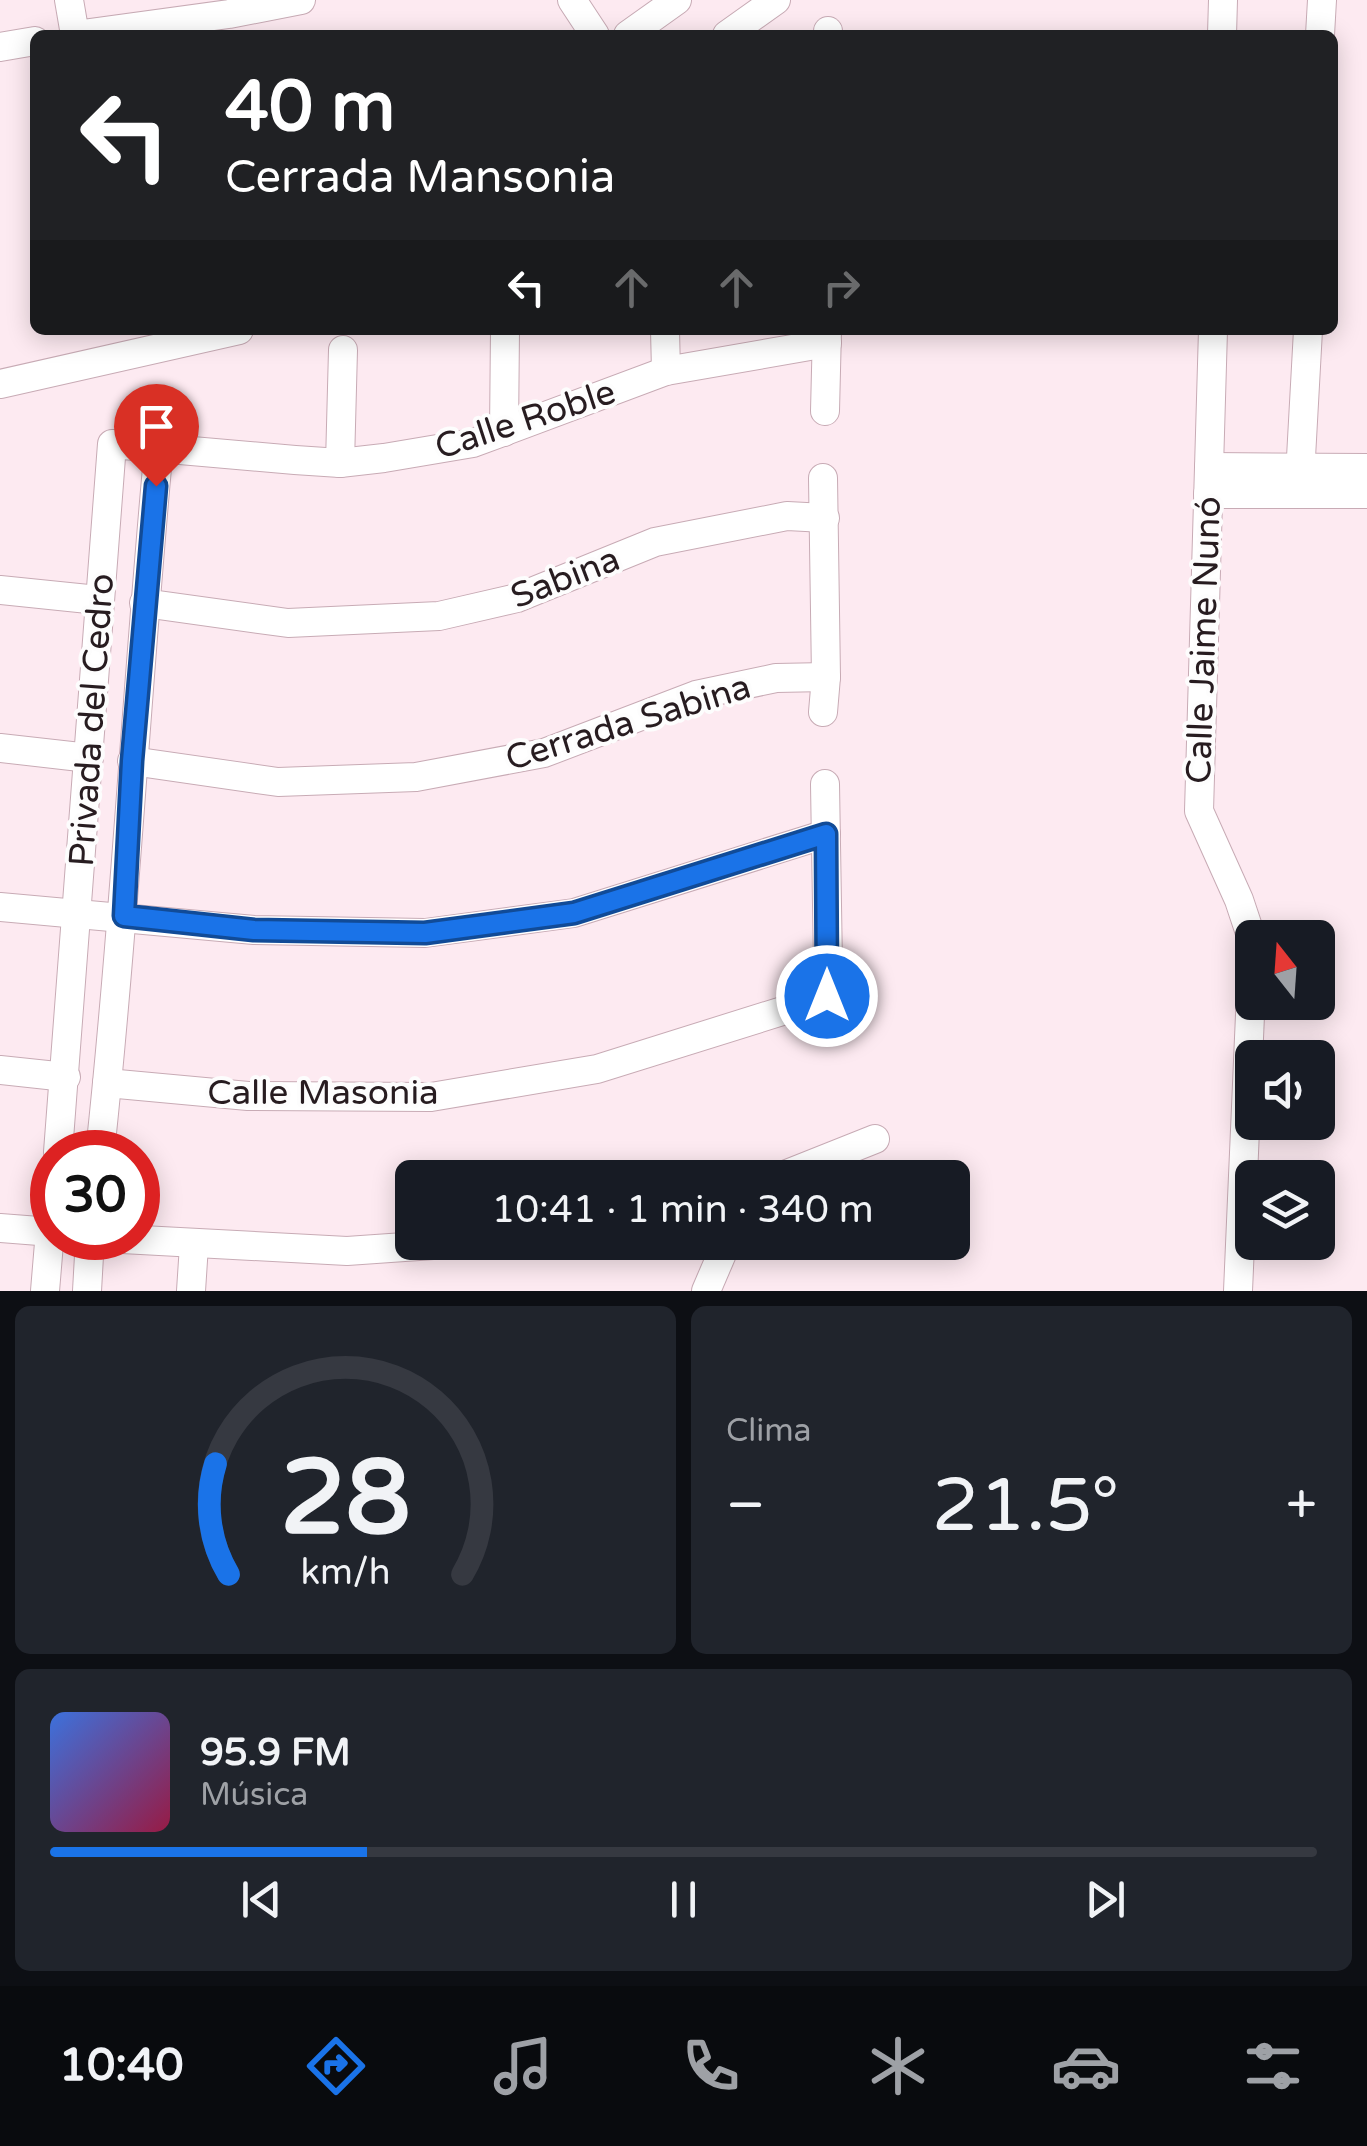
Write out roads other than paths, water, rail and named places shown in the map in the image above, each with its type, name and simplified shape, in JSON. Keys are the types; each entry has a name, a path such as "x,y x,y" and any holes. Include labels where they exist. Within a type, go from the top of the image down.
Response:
{"street":[{"path":"69,0 75,30"},
{"path":"103,30 228,7 301,0"},
{"path":"572,0 592,30"},
{"path":"635,30 677,0"},
{"path":"734,30 776,0"},
{"path":"1222,30 1223,0"},
{"path":"1320,30 1322,0"},
{"path":"0,46 30,42"},
{"path":"0,384 216,335"},
{"path":"504,432 505,335"},
{"path":"666,335 666,371"},
{"name":"Calle Jaime Nunó","path":"1213,335 1198,810 1246,920"},
{"path":"1300,481 1308,335"},
{"path":"826,411 827,337"},
{"name":"Calle Roble","path":"159,446 340,463 473,443 666,371 827,337"},
{"path":"340,463 343,350"},
{"name":"Privada del Cedro","path":"60,1130 112,444 159,446 132,761 124,916 102,1130"},
{"path":"1300,481 1367,468"},
{"path":"822,712 826,677 823,478"},
{"path":"1208,480 1300,481 1367,494"},
{"name":"Sabina","path":"144,602 288,623 439,616 517,598 655,542 787,516 826,518"},
{"path":"0,590 98,600"},
{"name":"Cerrada Sabina","path":"132,761 278,782 416,778 544,753 696,695 776,678 826,677"},
{"path":"0,748 89,758"},
{"path":"825,784 829,1025"},
{"path":"0,907 254,930 425,933 574,913 826,834"},
{"name":"Calle Masonia","path":"107,1084 248,1096 431,1097 597,1069 827,996"},
{"path":"1238,1291 1250,1020"},
{"path":"0,1070 66,1077"},
{"path":"822,1160 875,1139"},
{"path":"0,1228 30,1226"},
{"path":"160,1242 347,1251 395,1248"},
{"path":"192,1291 194,1245"},
{"path":"45,1291 48,1260"},
{"path":"88,1291 89,1260"},
{"path":"706,1291 719,1260"}]}
